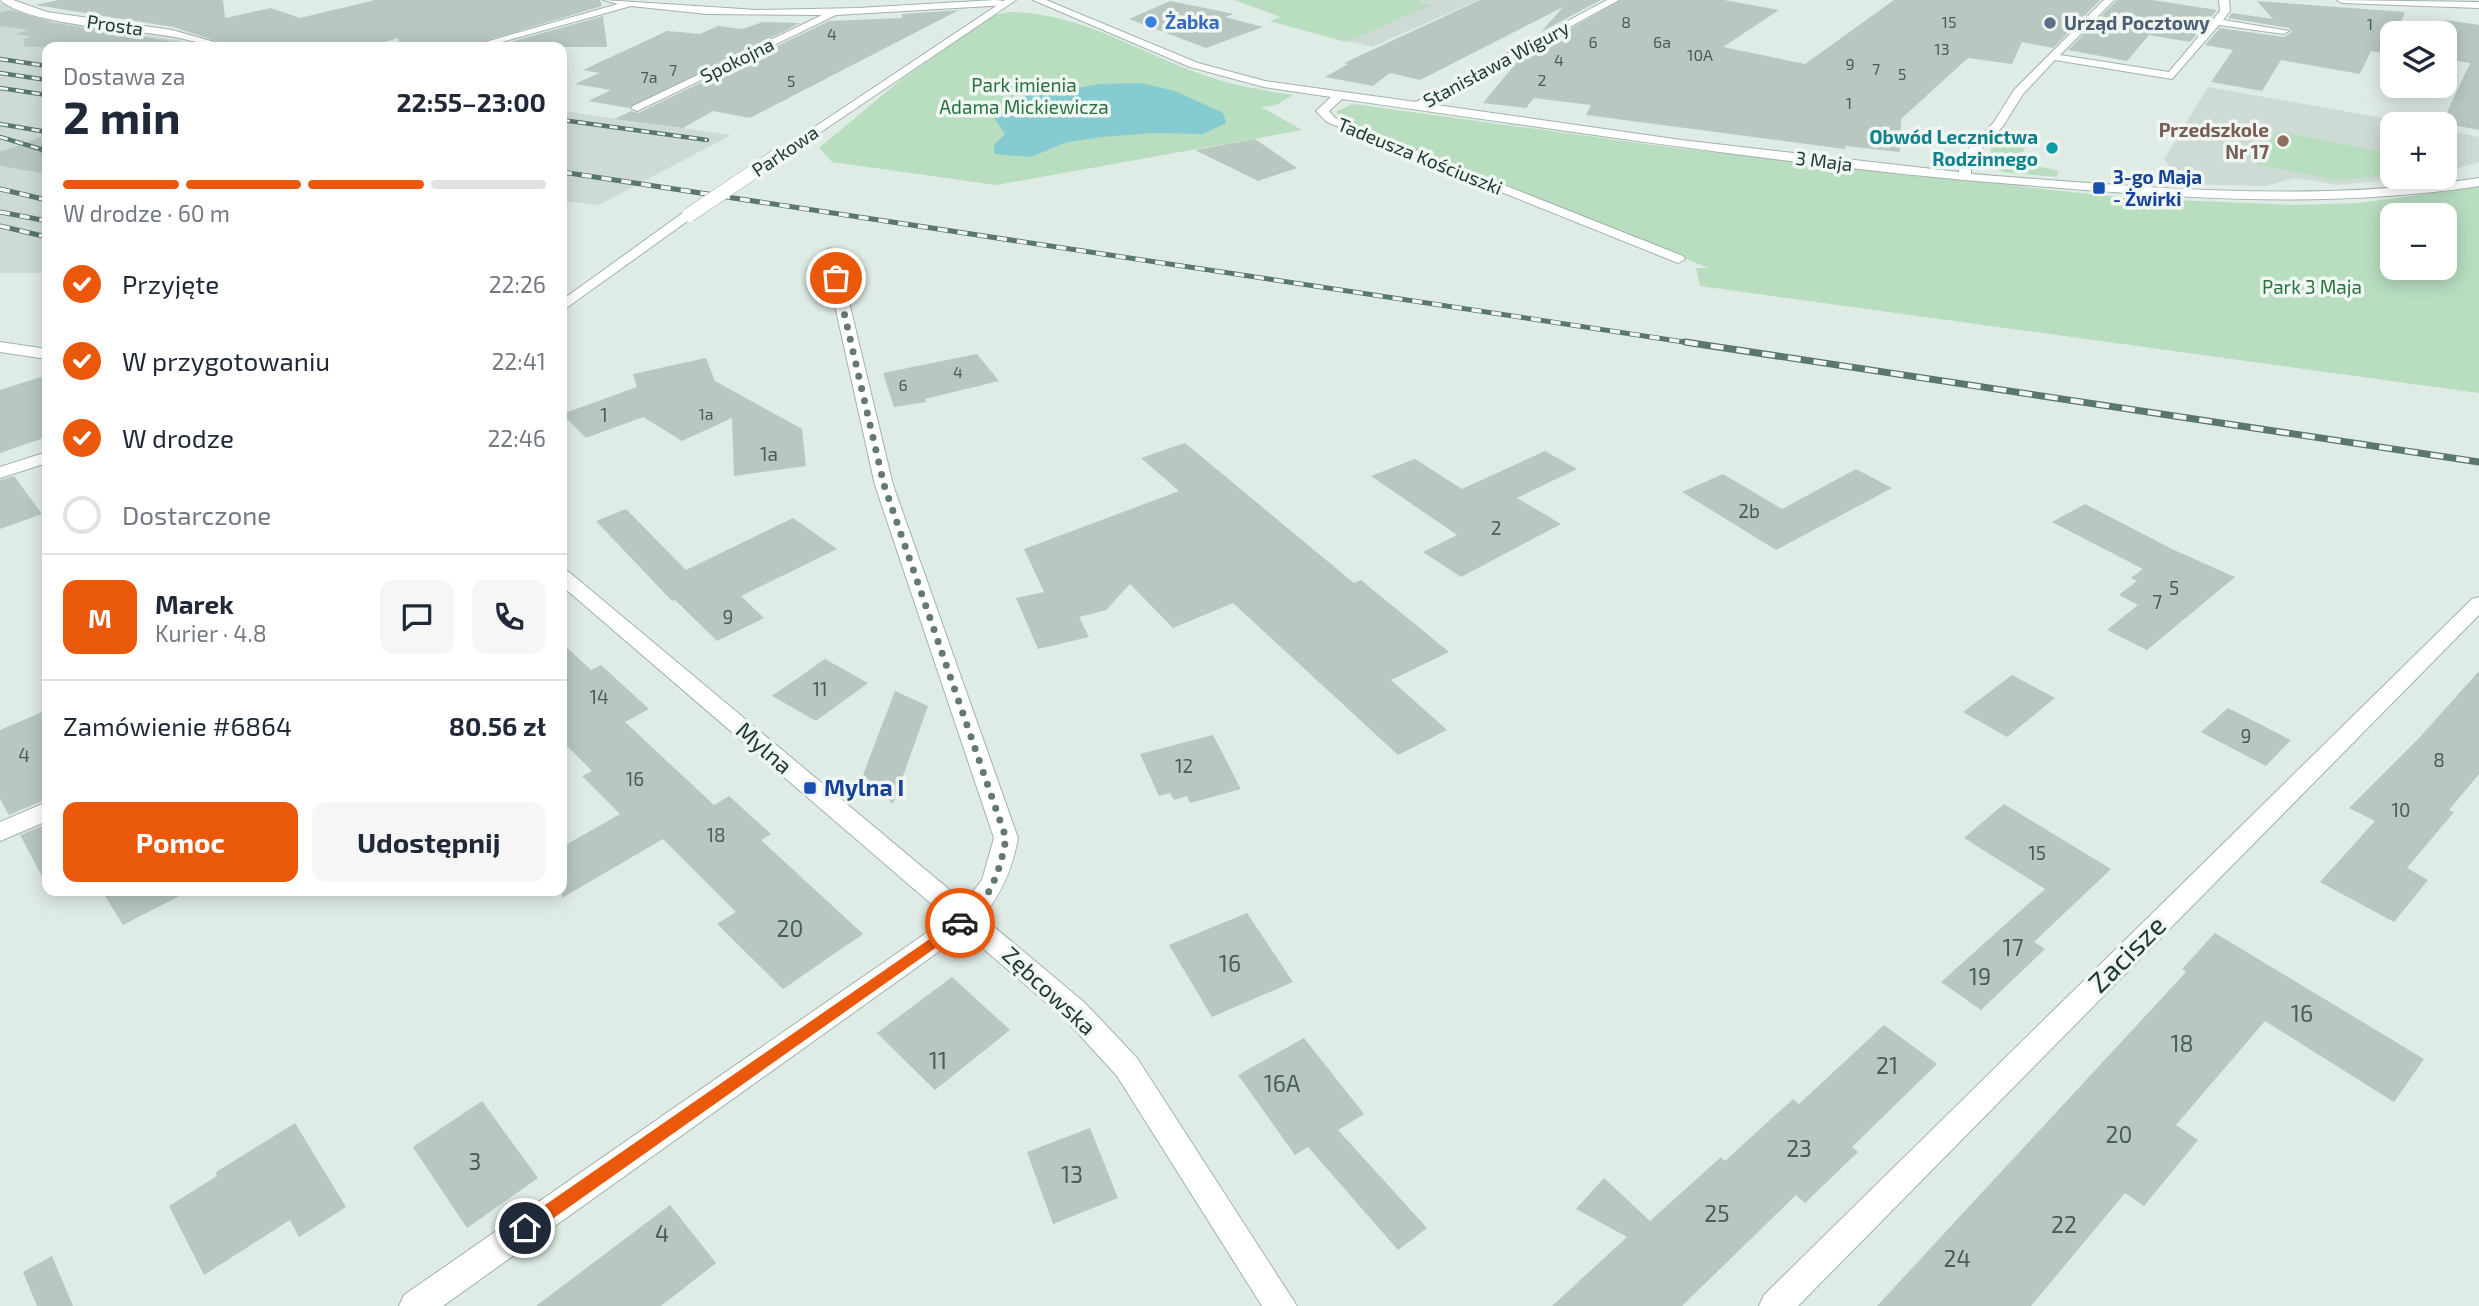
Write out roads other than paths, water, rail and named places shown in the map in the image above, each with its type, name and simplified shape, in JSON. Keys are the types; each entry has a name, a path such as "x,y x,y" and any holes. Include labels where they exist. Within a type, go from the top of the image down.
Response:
{"street":[{"name":"Prosta","path":"4,0 45,15 172,33 207,42"},
{"path":"608,0 699,9 838,12 1010,5"},
{"path":"492,42 643,0"},
{"path":"880,10 888,0"},
{"name":"Stanisława Wigury","path":"1414,108 1614,0"},
{"path":"1965,177 1965,159 1999,124 2018,92 2109,0"},
{"path":"2053,57 2172,76 2225,11 2224,0"},
{"path":"2342,0 2479,5"},
{"name":"Parkowa","path":"567,303 777,156 979,21 1010,5"},
{"name":"Tadeusza Kościuszki","path":"1036,5 1062,10 1217,72 1338,97"},
{"path":"935,8 970,13 979,21"},
{"name":"Spokojna","path":"637,108 838,12"},
{"path":"2216,22 2284,31"},
{"name":"3 Maja","path":"1338,97 1965,177 2171,193 2319,197 2421,191 2479,182"},
{"name":"Tadeusza Kościuszki","path":"1338,97 1322,111 1331,120 1678,259"},
{"path":"415,1306 967,918 992,890 1002,863 1006,838 884,485 830,252"},
{"path":"0,347 42,353"},
{"path":"0,473 42,459"},
{"name":"Mylna","path":"567,580 967,918"},
{"name":"Zacisze","path":"1775,1306 2479,603"},
{"path":"0,832 42,813"},
{"name":"Zębcowska","path":"967,918 1074,1010 1127,1067 1282,1306"}],"water":[{"path":"1141,83 1175,91 1223,113 1226,123 1203,134 1153,133 1067,142 1031,157 994,154 994,145 1005,134 991,113 1026,96 1101,84"}],"railway":[{"path":"0,59 42,65"},
{"path":"0,73 42,79"},
{"path":"0,88 42,94"},
{"path":"567,121 707,140"},
{"path":"0,124 42,131"},
{"path":"0,137 42,150"},
{"path":"567,173 1697,344"},
{"path":"0,189 42,199"},
{"path":"0,212 42,220"},
{"path":"0,226 42,236"},
{"path":"1685,342 2479,462"}],"place":[{"name":"Żabka","path":"1151,22"},
{"name":"Urząd Pocztowy","path":"2050,23"},
{"name":"Przedszkole Nr 17","path":"2283,141"},
{"name":"Obwód Lecznictwa Rodzinnego","path":"2052,148"},
{"name":"3-go Maja - Żwirki","path":"2099,188"},
{"name":"Mylna I","path":"810,788"}],"park label":[{"name":"Park imienia Adama Mickiewicza","path":"1024,96"},
{"name":"Park 3 Maja","path":"2312,287"}]}
